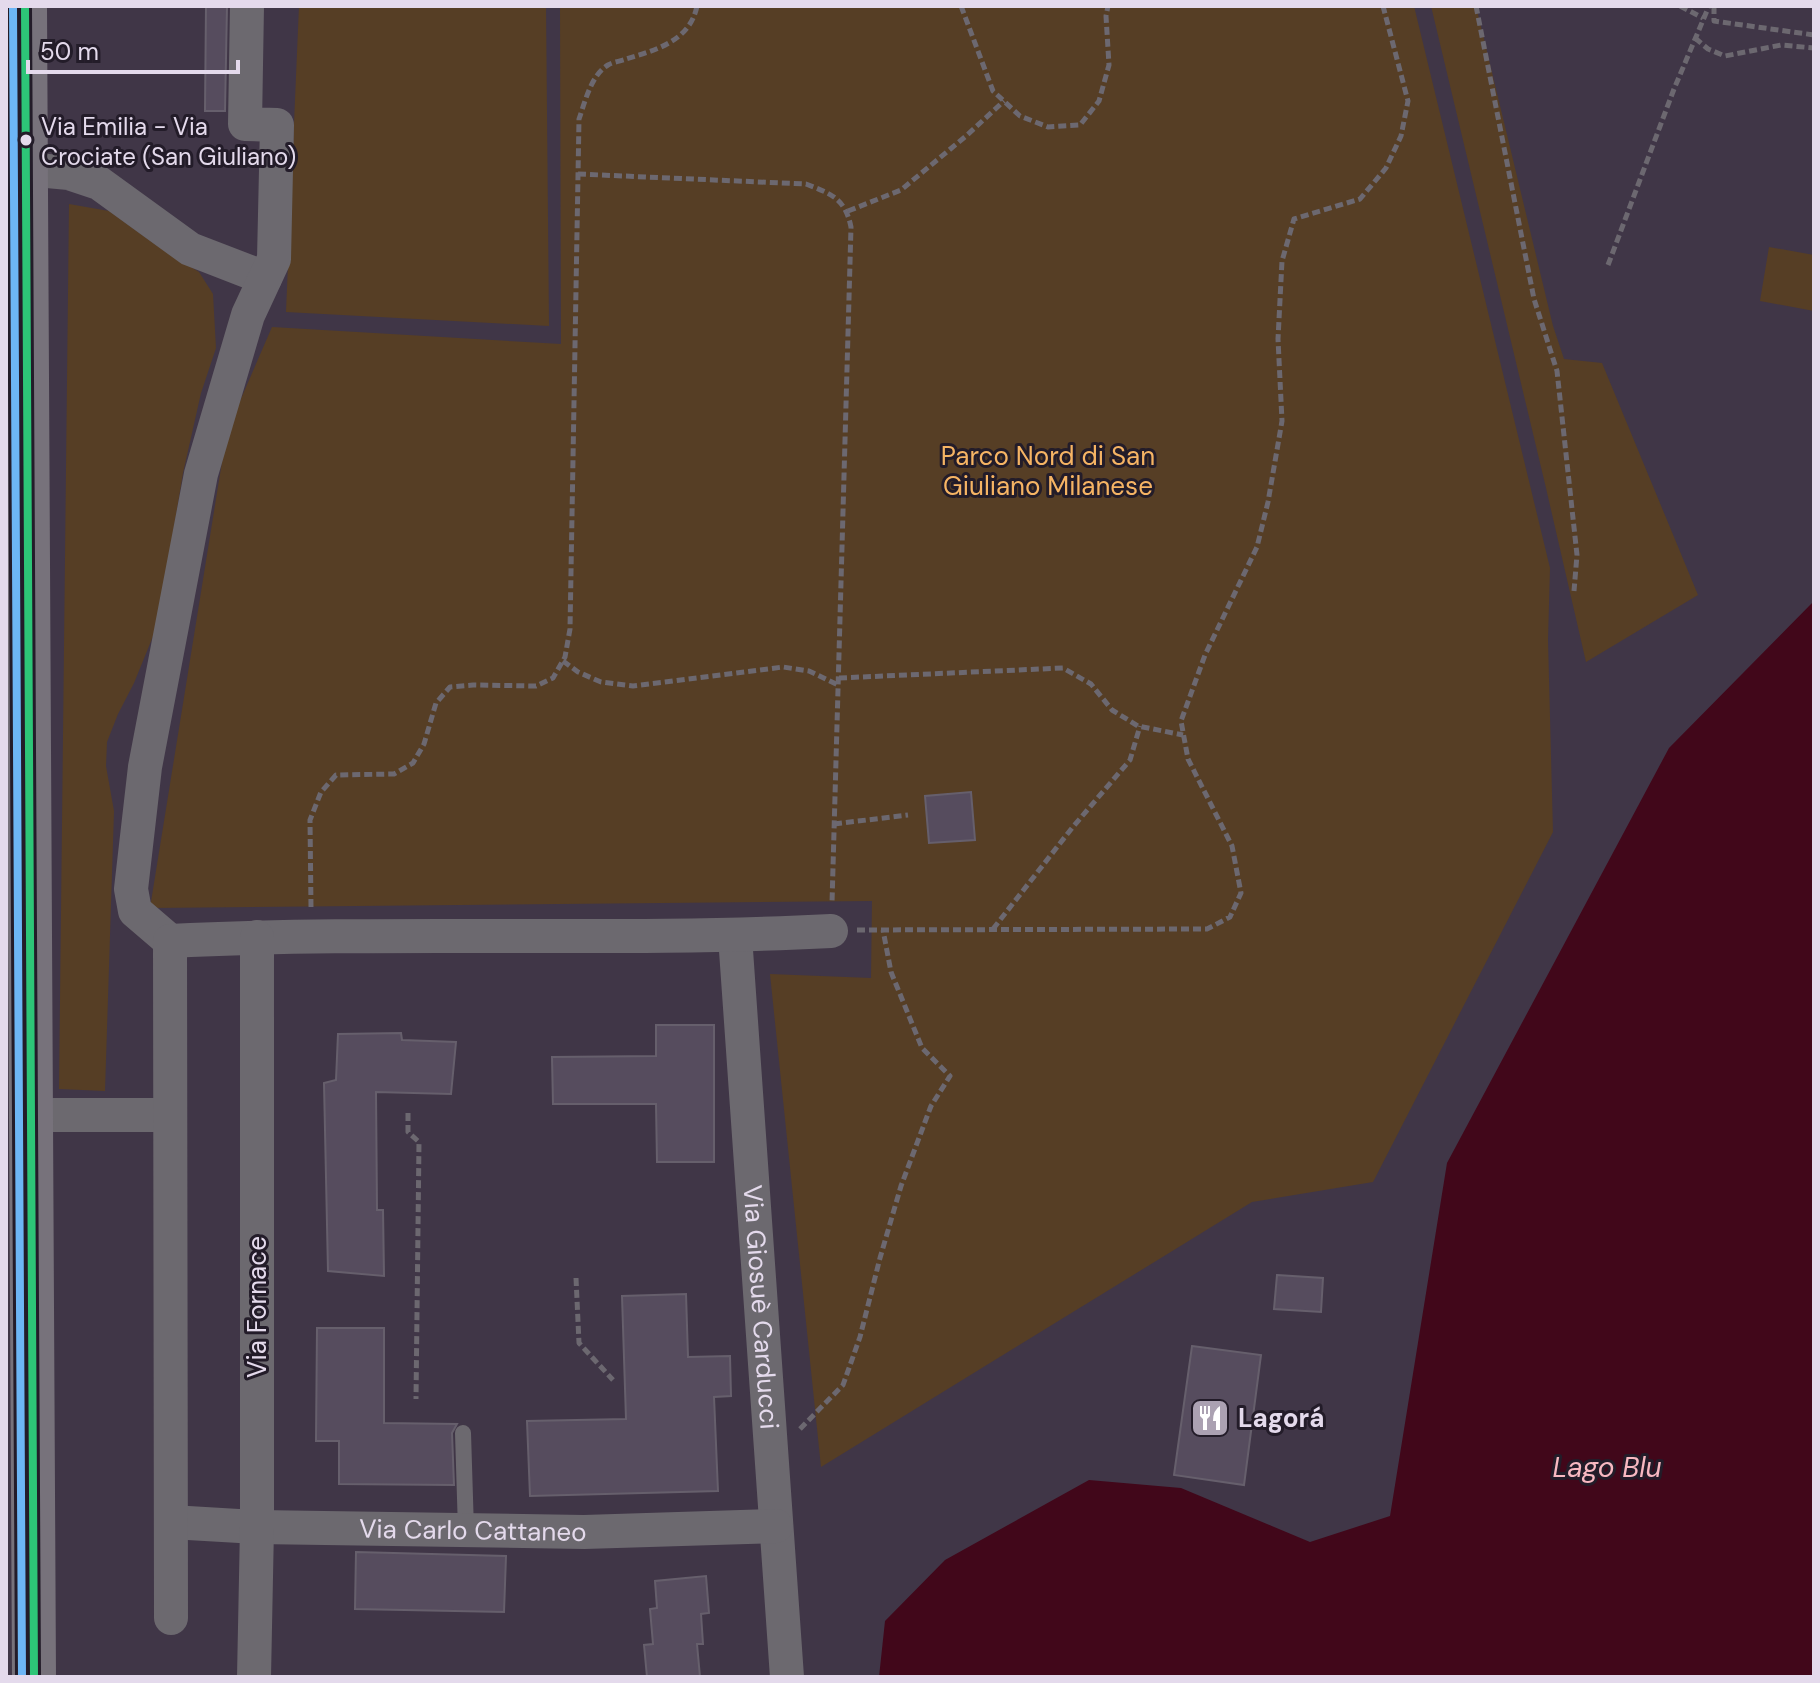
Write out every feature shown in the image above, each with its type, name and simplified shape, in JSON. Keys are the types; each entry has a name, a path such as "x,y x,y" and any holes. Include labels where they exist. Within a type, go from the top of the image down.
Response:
{"main road":[{"path":"25,6 34,1677"}],"street":[{"path":"247,6 245,124 277,125 274,259 248,315 201,474 145,767 131,889 135,911 170,941 311,936 735,936 831,931"},
{"path":"26,169 69,173 99,183 190,249 265,278"},
{"name":"Via Giosuè Carducci","path":"735,936 787,1677"},
{"name":"Via Fornace","path":"254,1677 257,937"},
{"path":"170,941 171,1618"},
{"path":"30,1115 170,1115"},
{"name":"Via Carlo Cattaneo","path":"171,1522 257,1527 584,1532 776,1526"}],"lane":[{"path":"463,1433 466,1530"}],"path":[{"path":"311,936 310,820 321,792 336,775 394,774 413,763 424,744 436,703 450,687 536,686 553,678 563,661 570,629 579,119 590,87 606,66 661,47 682,35 697,6"},
{"path":"961,6 993,91 1020,116 1048,127 1080,125 1099,101 1109,65 1108,6"},
{"path":"578,174 806,184 833,195 848,211 851,227 831,931 1207,929 1230,917 1241,893 1232,846 1188,759 1181,721 1205,655 1257,547 1268,502 1282,421 1278,339 1282,261 1294,219 1360,199 1386,168 1401,136 1408,101 1383,6"},
{"path":"1476,6 1534,299 1557,371 1577,555 1574,591"},
{"path":"1680,6 1703,18"},
{"path":"1608,265 1674,89 1703,18 1712,6"},
{"path":"1712,6 1714,21 1814,35"},
{"path":"1695,38 1708,49 1725,56 1781,45 1814,48"},
{"path":"848,211 901,190 1004,101"},
{"path":"563,661 601,682 633,686 783,667 809,671 838,685"},
{"path":"839,678 1063,668 1091,684 1112,710 1140,726 1184,735"},
{"path":"992,930 1080,817 1130,760 1140,726"},
{"path":"834,824 908,815"},
{"path":"771,1445 800,1428 843,1385 860,1337 901,1186 931,1106 950,1076 922,1048 891,972 883,930"},
{"path":"408,1113 408,1132 419,1142 416,1399"},
{"path":"576,1278 579,1343 613,1380"}],"green space":[{"path":"299,6 546,6 549,326 286,312"},
{"name":"Parco Nord di San Giuliano Milanese","path":"560,6 1414,6 1550,568 1548,640 1553,832 1373,1182 1252,1202 821,1467 770,974 871,978 872,901 150,908 227,431 272,327 561,344"},
{"path":"1431,6 1476,6 1553,326 1564,359 1602,363 1698,595 1586,662 1546,488"},
{"path":"69,204 109,211 199,272 213,294 216,348 201,393 183,473 158,624 107,742 106,766 114,811 105,1091 59,1089"},
{"path":"1769,247 1814,255 1814,311 1760,301"}],"water":[{"name":"Lago Blu","path":"1814,601 1814,1677 879,1677 885,1621 945,1560 1089,1480 1181,1488 1310,1542 1390,1516 1447,1163 1669,748"}],"building":[{"path":"206,6 227,6 225,111 205,111"},
{"path":"971,792 975,840 929,843 925,796"},
{"path":"656,1025 714,1025 714,1162 657,1162 656,1104 553,1104 552,1057 656,1056"},
{"path":"401,1033 402,1040 456,1042 451,1094 376,1092 377,1210 383,1210 384,1276 328,1271 324,1083 336,1080 338,1034"},
{"path":"1277,1275 1323,1278 1321,1312 1274,1309"},
{"path":"686,1294 688,1357 730,1356 731,1396 714,1397 718,1491 530,1496 527,1421 626,1419 622,1296"},
{"path":"317,1328 384,1328 384,1423 457,1424 452,1433 454,1485 339,1484 339,1441 316,1441"},
{"path":"1192,1346 1261,1355 1244,1485 1174,1475"},
{"path":"356,1552 506,1556 504,1612 355,1609"},
{"path":"706,1576 709,1613 701,1614 703,1644 697,1644 700,1677 647,1677 644,1645 653,1644 650,1609 657,1608 655,1581"}],"transit line":[{"path":"13,6 22,1677"},
{"path":"25,6 34,1677"}],"place":[{"name":"Via Emilia - Via Crociate (San Giuliano)","path":"26,140"},
{"name":"Lagorá","path":"1210,1418"}]}
